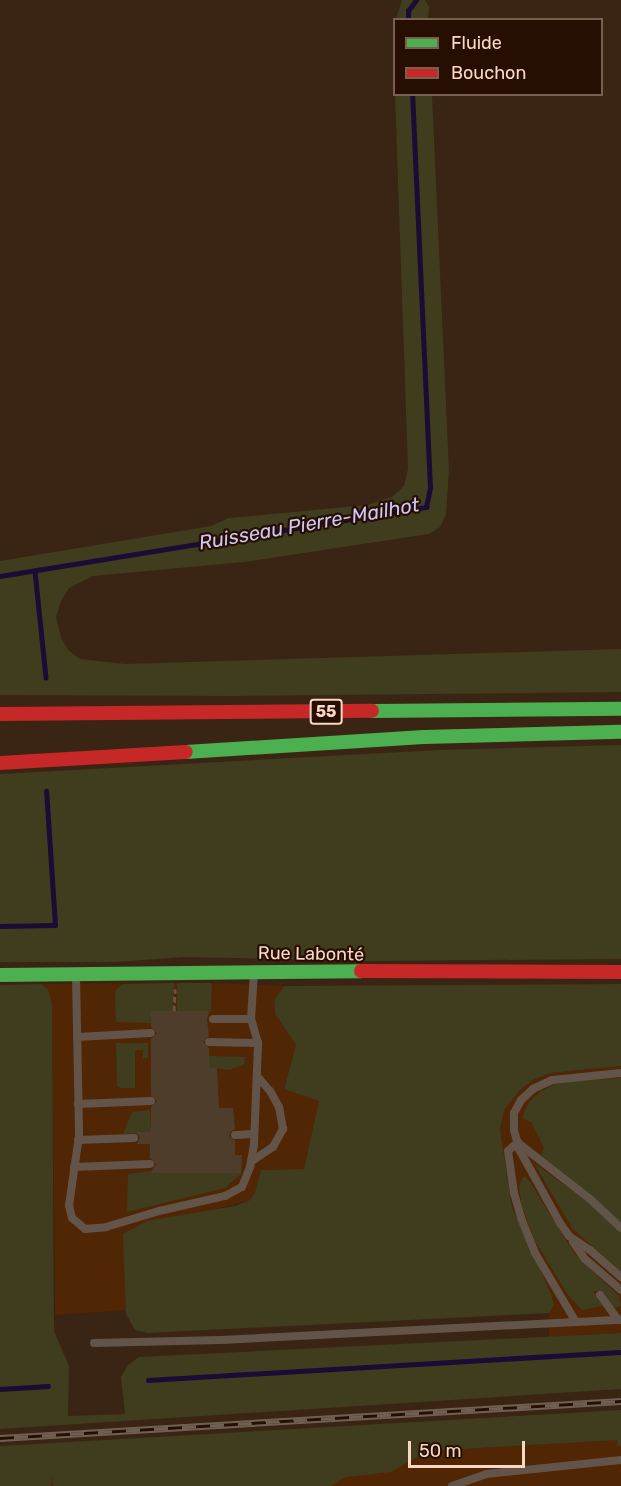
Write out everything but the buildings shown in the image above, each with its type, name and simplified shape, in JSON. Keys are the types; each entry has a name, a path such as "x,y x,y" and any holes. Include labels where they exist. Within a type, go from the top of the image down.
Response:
{"main road":[{"name":"55","path":"0,714 621,709"},
{"name":"55","path":"0,763 274,745 621,732"},
{"name":"Rue Labonté","path":"0,975 254,971 621,972"}],"lane":[{"path":"76,974 78,1140 69,1212 77,1225 93,1229 235,1192 245,1181 252,1161 255,1134 258,1043 250,1019 254,971"},
{"path":"213,1019 250,1019"},
{"path":"77,1036 151,1033"},
{"path":"209,1042 258,1043"},
{"path":"621,1073 552,1080 533,1089 521,1100 514,1113 518,1142 569,1236 585,1259 621,1290"},
{"path":"252,1161 273,1147 283,1129 279,1107 270,1091 257,1076"},
{"path":"78,1104 151,1101"},
{"path":"235,1134 255,1134"},
{"path":"78,1140 134,1138"},
{"path":"518,1142 590,1199 621,1228"},
{"path":"518,1142 508,1151 514,1193 521,1218 535,1253 576,1322"},
{"path":"74,1167 150,1164"},
{"path":"569,1236 590,1250 621,1277"},
{"path":"600,1295 619,1320"},
{"path":"94,1343 220,1340 619,1320"},
{"path":"452,1486 486,1474 621,1460"}],"path":[{"path":"174,1011 175,985"}],"shaded area":[{"path":"402,0 425,0 429,7 428,18 396,18"},
{"path":"395,96 432,96 449,471 446,514 440,527 429,534 244,562 93,576 69,588 61,601 56,617 61,638 69,651 80,659 125,664 621,649 621,692 232,696 0,695 0,561 211,526 229,518 367,505 392,497 404,486 408,469"},
{"path":"621,745 621,959 364,961 184,957 117,962 0,962 0,774 439,750"},
{"path":"174,983 172,1011 151,1011 151,1023 116,1022 115,992 118,988 124,984"},
{"path":"177,983 210,983 212,986 211,1011 177,1011"},
{"path":"210,983 284,986 274,1001 275,1014 296,1045 284,1088 320,1101 304,1169 262,1170 250,1200 124,1234 126,1310 55,1315 52,1004 48,989 41,984"},
{"path":"41,984 48,989 52,1004 54,1331 69,1366 68,1416 125,1414 121,1377 128,1365 139,1357 621,1333 621,1389 0,1429 0,985"},
{"path":"621,984 621,1066 551,1073 533,1080 520,1090 504,1110 500,1130 512,1208 551,1294 554,1305 549,1313 148,1333 135,1330 126,1314 123,1234 147,1221 235,1206 250,1200 255,1192 261,1170 304,1169 319,1101 284,1089 296,1045 275,1014 274,1001 284,986"},
{"path":"116,1043 148,1043 148,1058 143,1058 143,1050 135,1050 135,1088 117,1086"},
{"path":"209,1056 245,1057 244,1064 230,1070 209,1068"},
{"path":"621,1066 621,1333 549,1337 549,1313 554,1305 512,1208 500,1130 504,1109 520,1090 533,1080 551,1073"},
{"path":"621,1078 621,1225 541,1156 544,1148 532,1123 522,1118 529,1102 541,1091 558,1083"},
{"path":"150,1110 151,1132 123,1134 132,1112"},
{"path":"534,1163 610,1218 621,1232 621,1272 572,1228"},
{"path":"150,1171 151,1173 242,1173 225,1188 127,1212 128,1174"},
{"path":"523,1177 530,1182 574,1253 619,1296 621,1306 614,1308 601,1291 593,1291 602,1306 582,1310 568,1295 535,1241 522,1206 519,1187"},
{"path":"621,1410 621,1446 618,1446 617,1440 428,1451 391,1472 346,1477 331,1486 53,1486 51,1475 51,1486 0,1486 0,1446"},
{"path":"621,1439 621,1486 51,1486 51,1475"}],"waterway":[{"name":"Ruisseau Pierre-Mailhot","path":"408,18 408,11 416,0"},
{"name":"Ruisseau Pierre-Mailhot","path":"0,576 426,507 430,488 412,96"},
{"path":"35,571 46,677"},
{"path":"0,926 55,925 46,791"},
{"path":"148,1380 621,1352"},
{"path":"0,1389 48,1386"}],"railway":[{"path":"0,1438 621,1401"}],"traffic: fast":[{"path":"372,711 621,709"},
{"path":"186,752 424,737 621,732"},
{"path":"0,975 361,971"}],"traffic: jam":[{"path":"0,714 372,711"},
{"path":"0,763 186,752"},
{"path":"361,971 621,972"}]}
